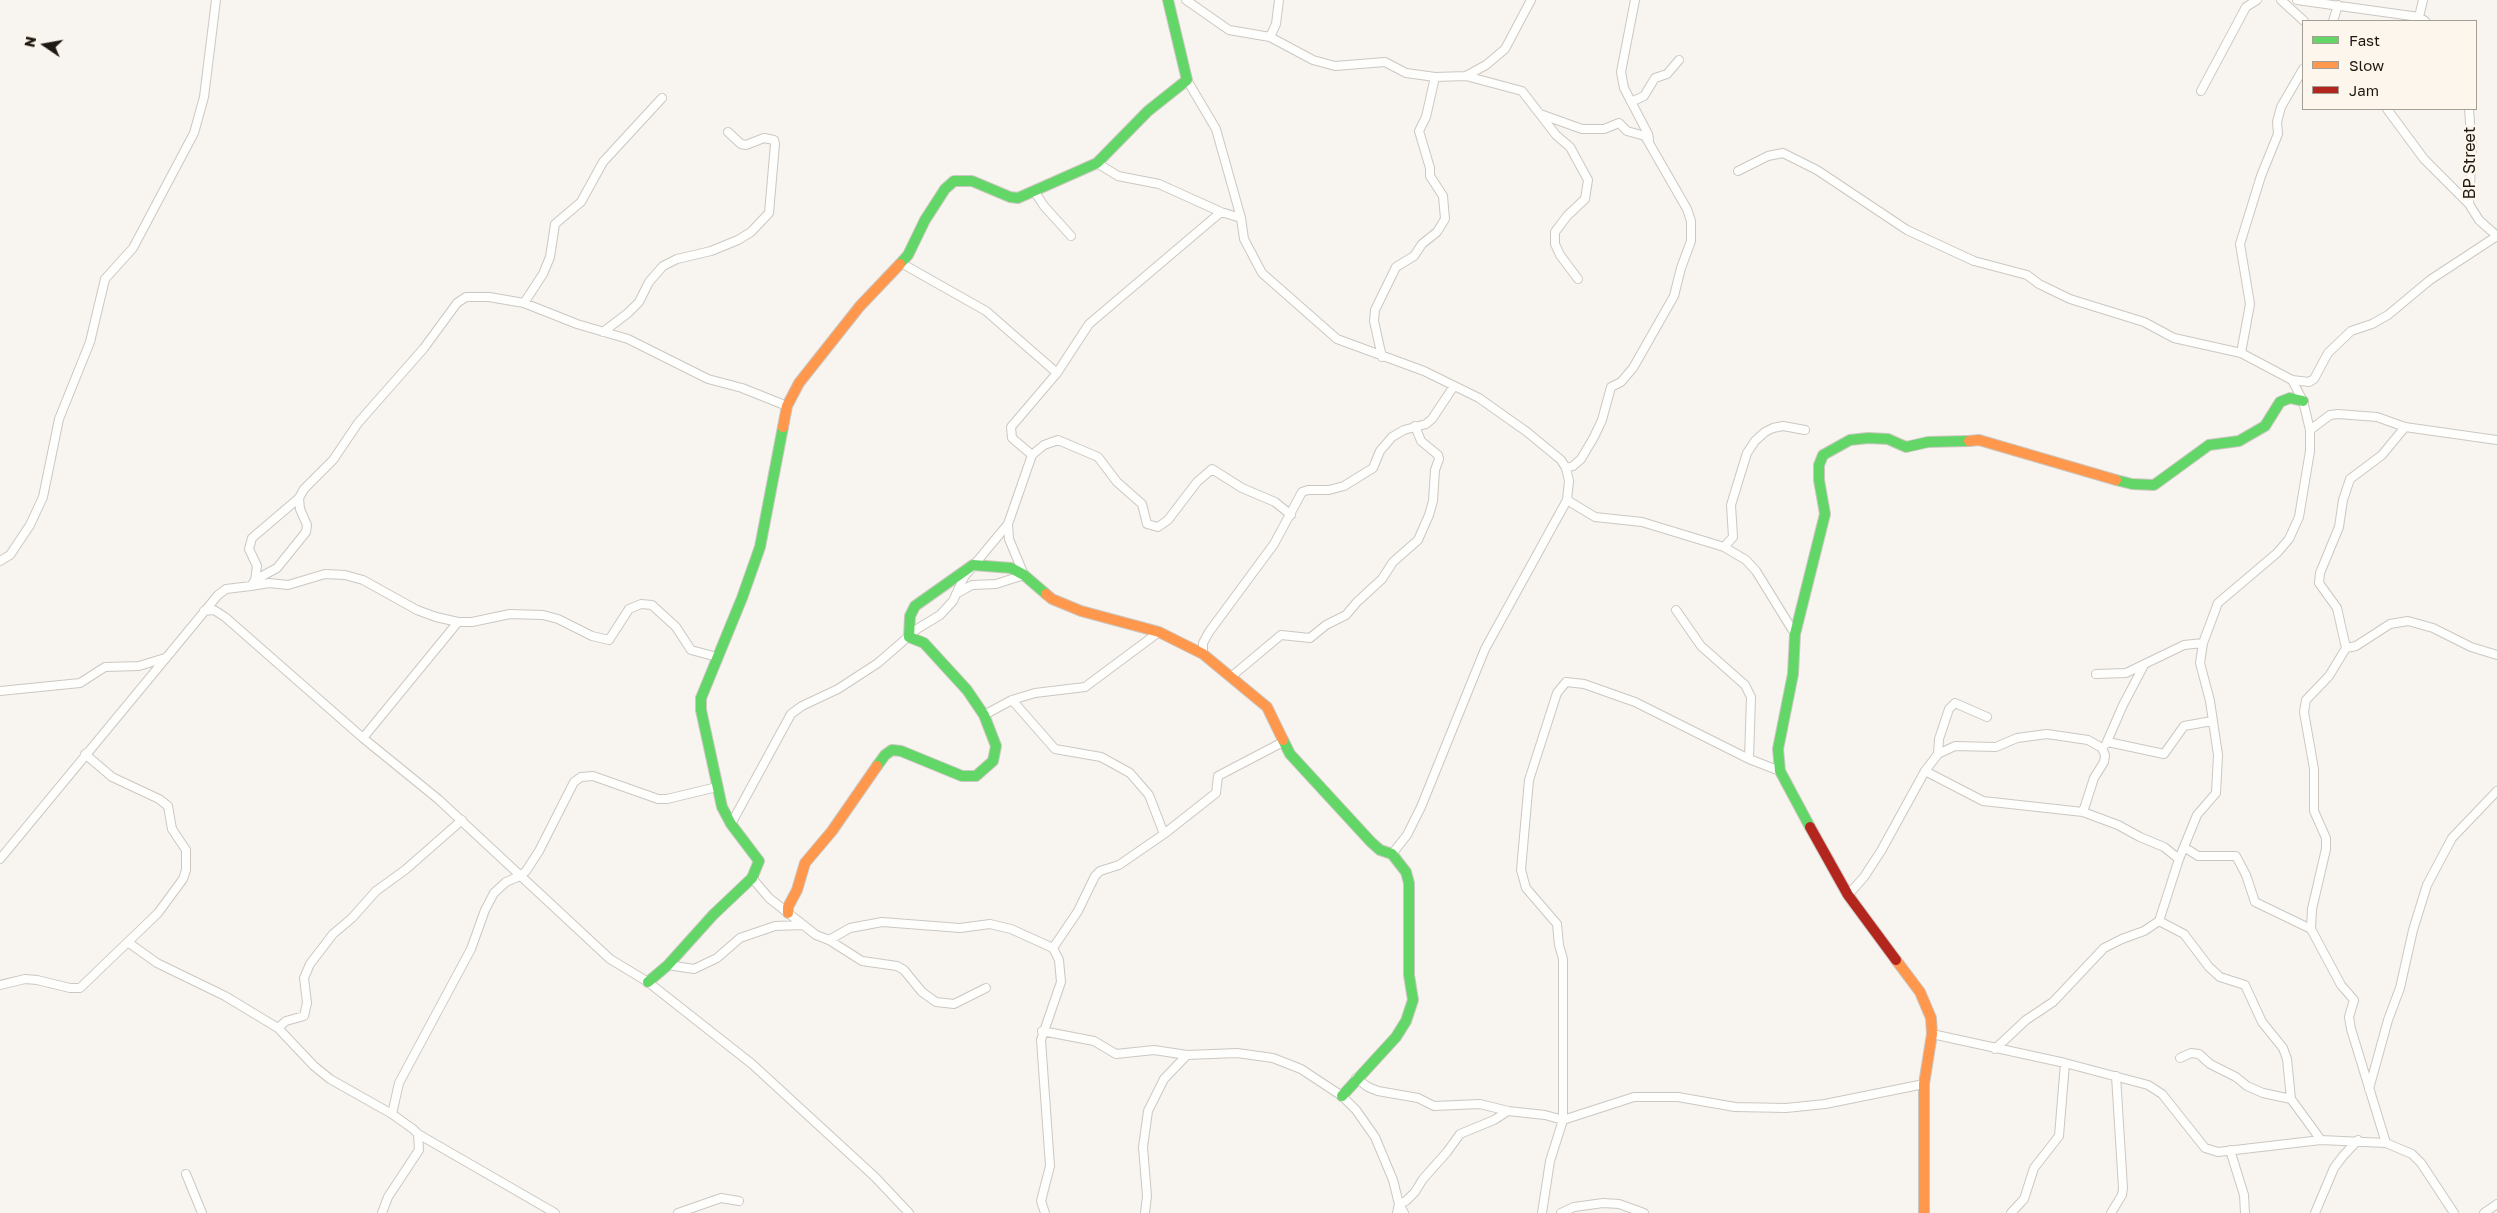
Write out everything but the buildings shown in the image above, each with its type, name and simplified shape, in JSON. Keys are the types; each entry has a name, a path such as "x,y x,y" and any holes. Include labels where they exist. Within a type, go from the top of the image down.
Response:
{"street":[{"path":"0,561 10,555 25,532 43,497 60,419 90,342 105,278 133,248 194,133 204,97 216,0"},
{"path":"1168,0 1187,80 1216,129 1241,218 1244,239 1262,273 1337,340 1424,372 1480,398 1527,432 1561,460 1566,468 1569,481 1567,500 1485,649 1421,807 1406,835 1392,854"},
{"path":"1186,0 1230,30 1270,37 1313,60 1335,66 1384,62 1406,73 1435,77 1466,76 1522,91 1556,135 1570,147 1588,180 1585,199 1567,216 1555,232 1556,244 1560,255 1578,278"},
{"path":"1270,37 1276,24 1279,0"},
{"path":"1466,76 1486,65 1504,48 1531,0"},
{"path":"1566,468 1573,466 1590,444 1602,420 1611,387 1621,382 1634,368 1663,316 1674,296 1681,268 1692,241 1691,222 1687,209 1648,139 1648,134 1624,88 1621,72 1635,0"},
{"path":"2200,91 2246,7 2257,0"},
{"path":"2281,0 2303,20"},
{"path":"2297,0 2338,4 2422,19 2423,0"},
{"path":"2333,20 2338,4"},
{"path":"1631,102 1644,96 1655,78 1667,74 1679,60"},
{"path":"2240,353 2250,304 2240,244 2261,176 2276,141 2281,107 2302,71"},
{"path":"1382,357 1374,321 1375,310 1396,267 1414,256 1422,244 1437,232 1445,219 1443,196 1430,176 1430,168 1419,131 1426,116 1435,77"},
{"path":"648,982 668,965 712,915 752,878 759,861 731,824 722,807 701,710 701,698 742,598 760,547 787,406 810,366 860,306 908,255 925,220 945,190 954,181 972,181 1010,197 1018,198 1097,163 1148,111 1187,80"},
{"path":"524,302 543,274 550,257 555,224 581,202 603,162 662,98"},
{"path":"2387,110 2424,159 2469,204"},
{"name":"BP Street","path":"2469,110 2472,148 2469,204 2479,220 2497,236"},
{"path":"1540,114 1582,129 1604,129 1619,123 1627,131 1648,139"},
{"path":"603,332 639,302 649,282 663,266 677,259 711,251 738,240 751,232 769,213 774,140 764,138 746,145 741,144 728,132"},
{"path":"1738,171 1768,156 1783,153 1817,170 1907,230 1974,261 2028,275 2039,284 2070,299 2144,322 2174,338 2240,353 2292,380 2309,382 2314,379 2328,353 2351,330 2372,324 2388,315 2430,280 2497,236"},
{"path":"1097,163 1118,176 1159,184 1221,212 1241,218"},
{"path":"1034,191 1044,206 1071,236"},
{"path":"1032,455 1012,438 1010,427 1056,373 1089,324 1221,212"},
{"path":"901,263 986,311 1056,373"},
{"path":"253,583 257,566 249,549 252,538 299,498 304,489 333,460 358,423 424,348 458,303 466,297 489,297 524,302 577,324 628,339 708,379 742,388 787,406"},
{"path":"1995,1049 2026,1020 2053,1002 2104,948 2144,931 2159,921 2179,859 2197,815 2216,793 2218,788 2218,755 2210,701 2200,663 2204,643 2218,603 2276,553 2289,539 2295,528 2310,451 2310,430 2303,401 2292,380"},
{"path":"1203,654 1203,644 1209,632 1274,544 1302,492 1308,490 1329,490 1344,486 1373,468 1380,451 1392,437 1432,419 1454,386"},
{"path":"1924,1213 1924,1084 1932,1034 1930,1018 1920,992 1848,895 1780,771 1778,749 1793,674 1795,634 1825,514 1819,480 1819,465 1822,455 1850,440 1868,438 1888,439 1912,447 1928,442 1979,440 2132,484 2154,485 2161,482 2210,445 2239,440 2265,426 2270,422 2280,402 2290,398 2303,401"},
{"path":"2310,430 2330,415 2338,414 2377,417 2404,427 2497,440"},
{"path":"1232,676 1281,635 1310,638 1326,625 1346,615 1382,578 1393,562 1418,540 1431,508 1435,470 1439,459 1438,455 1421,441 1415,426"},
{"path":"1724,547 1733,537 1731,505 1748,453 1755,441 1773,428 1783,426 1805,430"},
{"path":"2386,1143 2350,1029 2349,1017 2354,1000 2341,985 2312,929 2312,909 2326,838 2314,810 2314,769 2305,706 2306,700 2329,676 2346,648 2337,608 2331,597 2322,591 2319,583 2320,573 2339,527 2343,500 2350,479 2382,455 2404,427"},
{"path":"731,824 791,714 802,706 838,689 878,663 917,628 940,615 956,594 964,577 1008,524 1032,455 1044,445 1058,440 1098,457 1117,482 1142,504 1147,524 1158,527 1168,520 1197,482 1212,470 1242,488 1275,502 1291,515"},
{"path":"253,583 277,568 300,542 306,532 307,525 300,509 299,498"},
{"path":"1567,500 1595,517 1642,522 1724,547 1746,560 1756,570 1795,634"},
{"path":"1008,524 1009,539 1024,574"},
{"path":"909,637 910,616 915,606 973,565 1010,568 1024,574 1052,599 1081,611 1159,632 1174,638 1203,654 1232,676 1266,707 1290,754 1371,842 1380,850 1392,854 1406,872 1409,883 1409,975 1413,1000 1406,1021 1396,1037 1356,1078 1342,1096"},
{"path":"0,860 218,594 226,589 253,583 288,585 325,574 345,575 363,580 417,610 458,622 472,622 510,614 543,615 558,619 592,636 609,640 629,609 641,604 652,605 676,627 692,650 717,657"},
{"path":"956,594 972,585 996,584 1024,574"},
{"path":"204,611 214,610 225,617 362,738 462,820 610,959 648,982 752,1064 875,1177 909,1213"},
{"path":"1676,610 1701,646 1745,685 1751,697 1749,759"},
{"path":"2346,648 2356,646 2390,624 2408,621 2433,628 2471,647 2497,655"},
{"path":"362,738 458,622"},
{"path":"984,715 1012,700 1035,693 1085,687 1159,632"},
{"path":"788,913 788,907 797,890 805,863 832,831 885,755 892,750 901,751 962,776 976,776 993,761 996,754 996,746 984,715 967,690 924,643 909,637"},
{"path":"2096,674 2126,674 2184,645 2204,643"},
{"path":"0,691 80,682 105,667 139,666 165,658"},
{"path":"2102,748 2108,742 2123,705 2143,667"},
{"path":"1542,1213 1550,1160 1563,1120 1563,959 1559,945 1557,924 1526,888 1521,870 1529,780 1557,692 1566,682 1584,684 1635,702 1749,759 1780,771"},
{"path":"1012,700 1055,749 1101,758 1130,773 1149,795 1164,834"},
{"path":"1938,754 1938,739 1949,709 1955,702 1987,717"},
{"path":"2108,742 2164,754 2184,726 2212,721"},
{"path":"1848,895 1881,851 1925,771 1938,754 1955,746 1996,747 2017,738 2047,734 2088,740 2102,748"},
{"path":"1053,948 1078,911 1095,876 1100,871 1118,865 1164,834 1216,793 1218,776 1283,742"},
{"path":"2083,812 2094,778 2104,762 2102,748"},
{"path":"0,985 25,979 70,988 80,988 158,914 183,879 186,870 186,850 172,829 168,806 159,799 112,777 85,754"},
{"path":"1925,771 1983,801 2083,812 2118,825 2140,838 2164,846 2179,859"},
{"path":"392,1114 399,1083 471,949 485,910 494,893 506,882 520,876 539,851 574,782 581,777 593,776 658,799 667,799 717,787"},
{"path":"2369,1090 2388,1020 2400,988 2412,930 2427,886 2452,838 2497,791"},
{"path":"278,1028 286,1022 304,1016 307,1003 304,978 310,964 333,934 352,918 376,891 405,870 462,820"},
{"path":"2184,847 2198,856 2236,856 2246,875 2255,902 2312,929"},
{"path":"752,878 769,898 816,935 829,940 862,961 898,966 904,970 922,992 936,1002 954,1004 986,988"},
{"path":"2159,921 2184,934 2209,967 2220,977 2244,985 2262,1022 2283,1048 2287,1060 2291,1099 2321,1140"},
{"path":"829,940 837,933 850,928 882,922 960,928 990,924 1011,928 1053,948 1059,960 1060,982 1042,1031 1050,1166 1042,1201 1044,1213"},
{"path":"668,965 694,969 703,966 740,938 775,926 803,925"},
{"path":"129,943 157,963 225,996 278,1028 330,1080 392,1114 418,1134 554,1213"},
{"path":"1042,1031 1094,1041 1116,1054 1154,1050 1187,1055 1237,1053 1273,1058 1301,1069 1342,1096 1356,1110 1374,1137 1393,1180 1399,1204 1404,1213"},
{"path":"1932,1034 2065,1063 2148,1085 2162,1094 2205,1148 2218,1152 2321,1140 2358,1140 2386,1143 2412,1154 2422,1163 2454,1213"},
{"path":"2180,1058 2191,1053 2199,1054 2210,1064 2248,1086 2263,1093 2291,1099"},
{"path":"1145,1213 1147,1196 1142,1147 1148,1111 1164,1079 1187,1055"},
{"path":"2010,1213 2024,1199 2034,1168 2059,1136 2065,1063"},
{"path":"2111,1213 2124,1188 2116,1076"},
{"path":"1356,1078 1368,1087 1418,1098 1434,1106 1480,1104 1546,1115 1563,1120 1634,1097 1678,1097 1735,1107 1786,1108 1825,1104 1924,1084"},
{"path":"1399,1204 1406,1202 1415,1192 1423,1179 1460,1134 1494,1120 1508,1110"},
{"path":"382,1213 388,1197 419,1150 418,1134"},
{"path":"2315,1213 2334,1168 2358,1140"},
{"path":"2230,1150 2244,1195 2245,1213"},
{"path":"186,1174 202,1213"},
{"path":"678,1213 721,1198 739,1201"},
{"path":"1561,1213 1574,1207 1604,1203 1619,1204 1644,1213"},
{"path":"1397,1213 1399,1204"},
{"path":"2484,1213 2497,1204"}],"traffic: fast":[{"path":"900,264 908,255 925,220 945,189 954,181 972,181 1010,197 1018,198 1097,163 1148,111 1187,80 1168,0"},
{"path":"2116,480 2132,484 2154,485 2209,445 2239,441 2265,426 2280,402 2290,398 2303,401"},
{"path":"648,982 668,965 713,915 752,878 759,861 731,824 722,807 701,710 701,698 742,598 760,547 783,427"},
{"path":"1810,827 1780,771 1778,749 1793,674 1795,634 1825,514 1819,480 1819,465 1823,455 1850,440 1868,438 1888,439 1906,447 1928,442 1969,441"},
{"path":"877,766 885,755 892,750 901,751 962,776 976,776 993,761 996,746 984,715 967,690 924,643 909,637 910,616 915,606 973,565 1011,568 1024,575 1046,594"},
{"path":"1283,740 1290,754 1371,842 1380,850 1392,854 1406,872 1409,883 1409,975 1413,1000 1406,1021 1396,1037 1342,1096"}],"traffic: slow":[{"path":"783,427 787,406 799,383 860,306 900,264"},
{"path":"1969,441 1979,440 2116,480"},
{"path":"1046,594 1052,599 1081,611 1159,632 1203,654 1267,707 1283,740"},
{"path":"788,913 788,907 797,890 805,863 832,831 877,766"},
{"path":"1896,960 1920,992 1931,1018 1932,1034 1924,1084 1924,1213"}],"traffic: jam":[{"path":"1810,827 1848,895 1896,960"}]}
